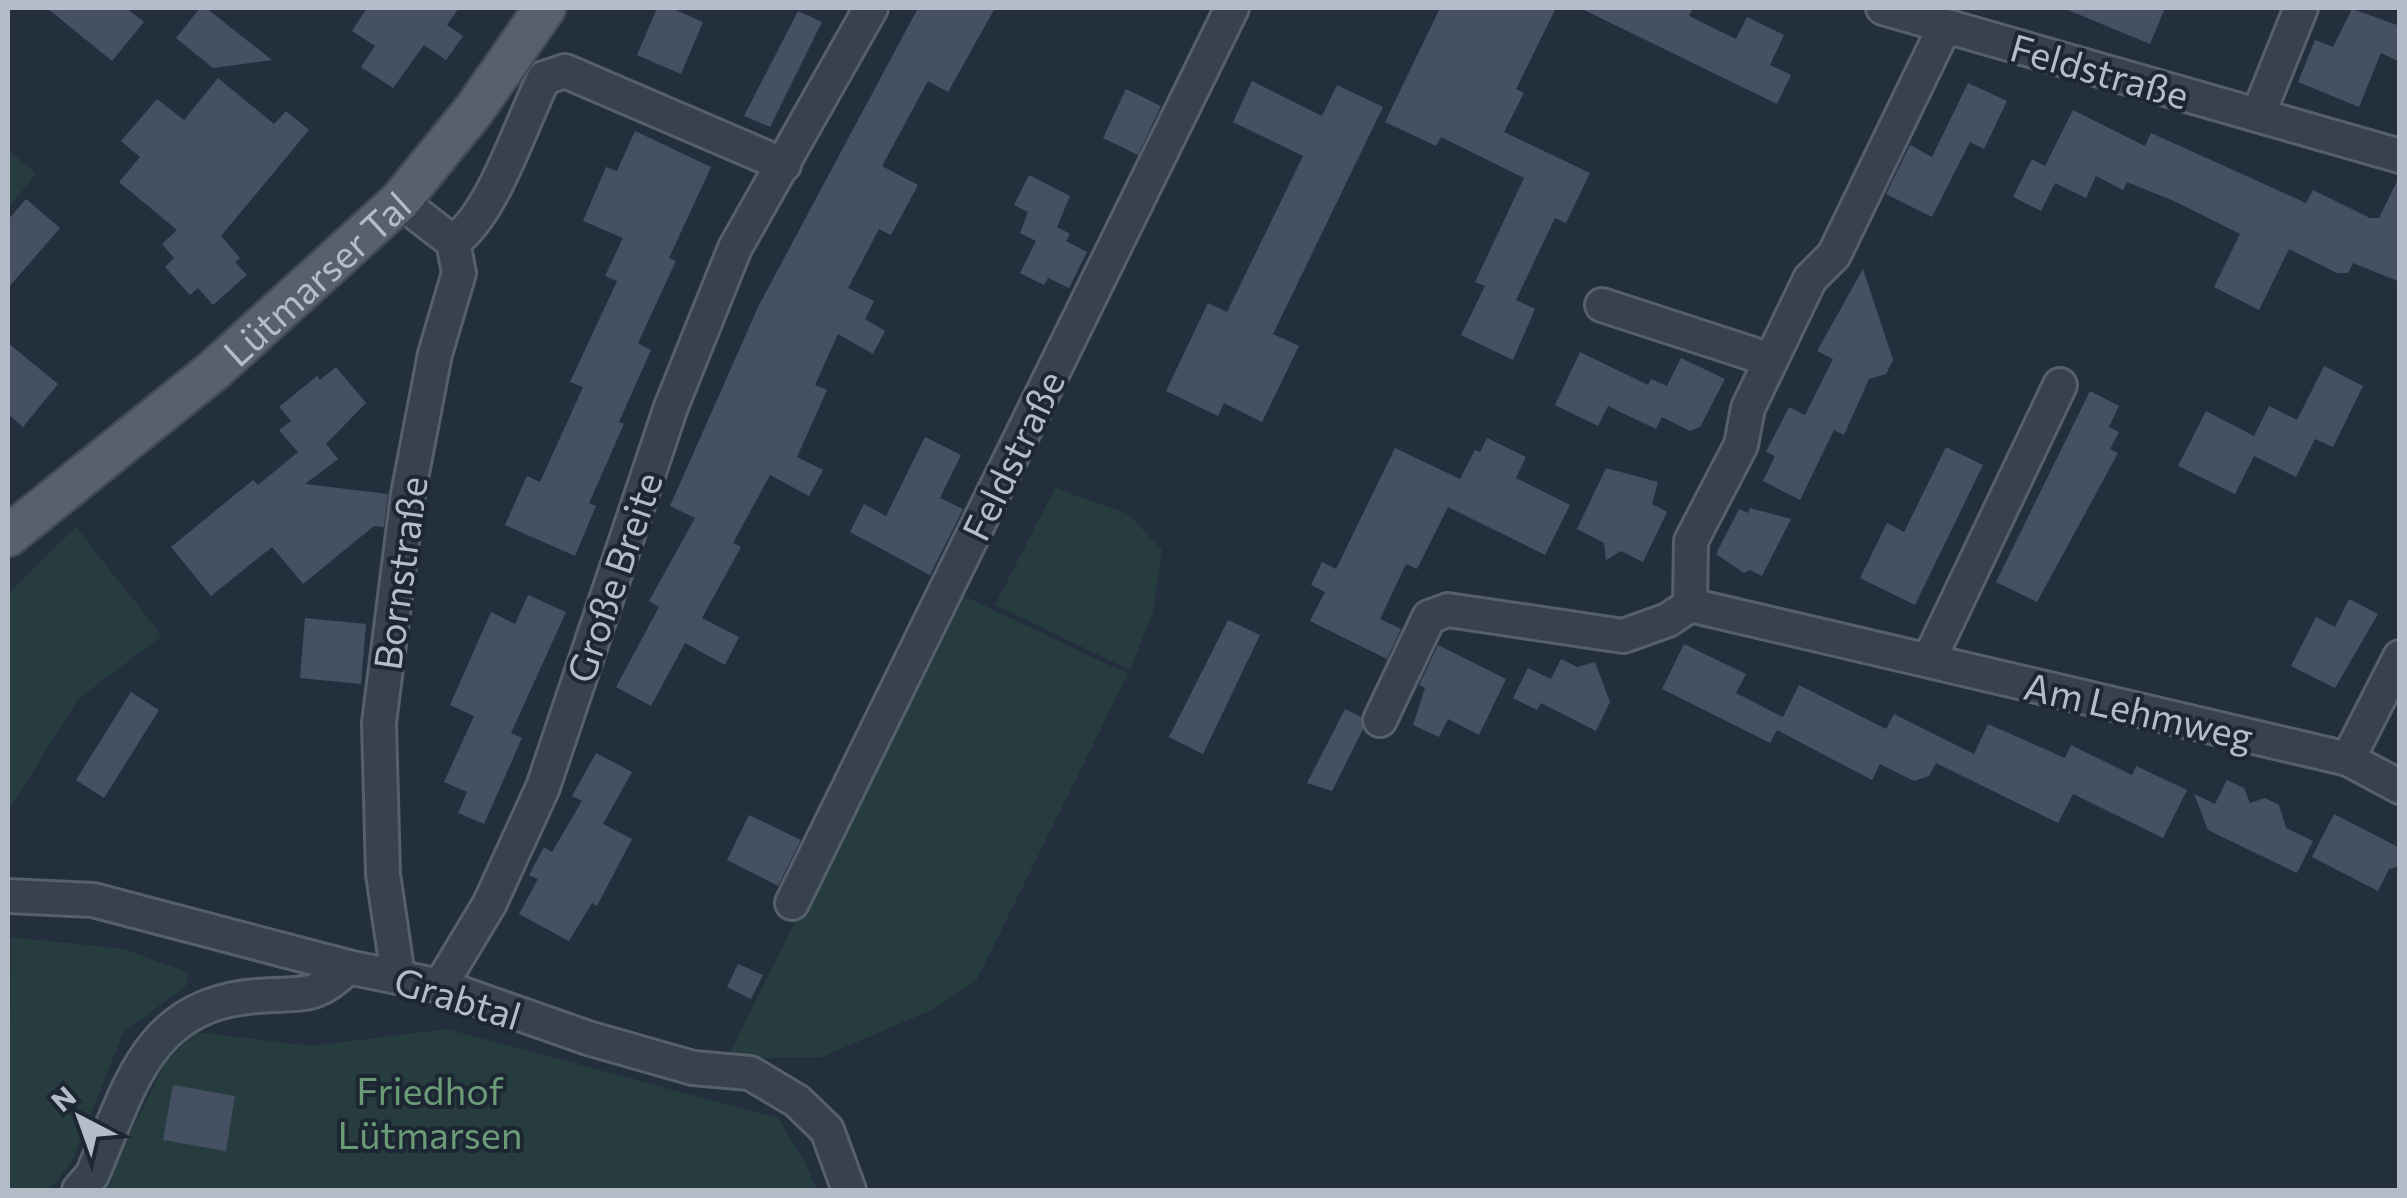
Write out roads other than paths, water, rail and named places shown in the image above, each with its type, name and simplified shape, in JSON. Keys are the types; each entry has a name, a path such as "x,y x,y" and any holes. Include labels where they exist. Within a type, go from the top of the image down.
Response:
{"main road":[{"name":"Lütmarser Tal","path":"8,536 214,371 400,201 474,110 545,8"},
{"name":"Lütmarser Tal","path":"8,550 44,510"}],"street":[{"name":"Große Breite","path":"440,986 490,903 543,786 671,407 736,248 870,8"},
{"name":"Feldstraße","path":"792,903 1232,8"},
{"name":"Feldstraße","path":"1883,8 2400,156"},
{"path":"2258,115 2301,8"},
{"path":"1380,720 1430,617 1448,610 1623,636 1668,620 1690,604 1691,541 1741,445 1748,408 1810,279 1834,255 1945,26"},
{"path":"400,201 452,242 464,234 484,204 534,97 554,71 565,71 784,165"},
{"name":"Bornstraße","path":"398,976 383,874 379,723 408,494 436,354 459,273 452,242"},
{"path":"1602,305 1771,360"},
{"path":"1929,660 2060,384"},
{"name":"Am Lehmweg","path":"1690,604 2348,759 2400,787"},
{"path":"2348,759 2400,657"},
{"name":"Grabtal","path":"8,896 93,900 348,968 440,986 693,1068 750,1073 796,1100 827,1130 849,1190"},
{"path":"80,1190 92,1176 148,1052 165,1030 210,1002 324,991 348,968"}],"park label":[{"name":"Friedhof Lütmarsen","path":"430,1111"}]}
